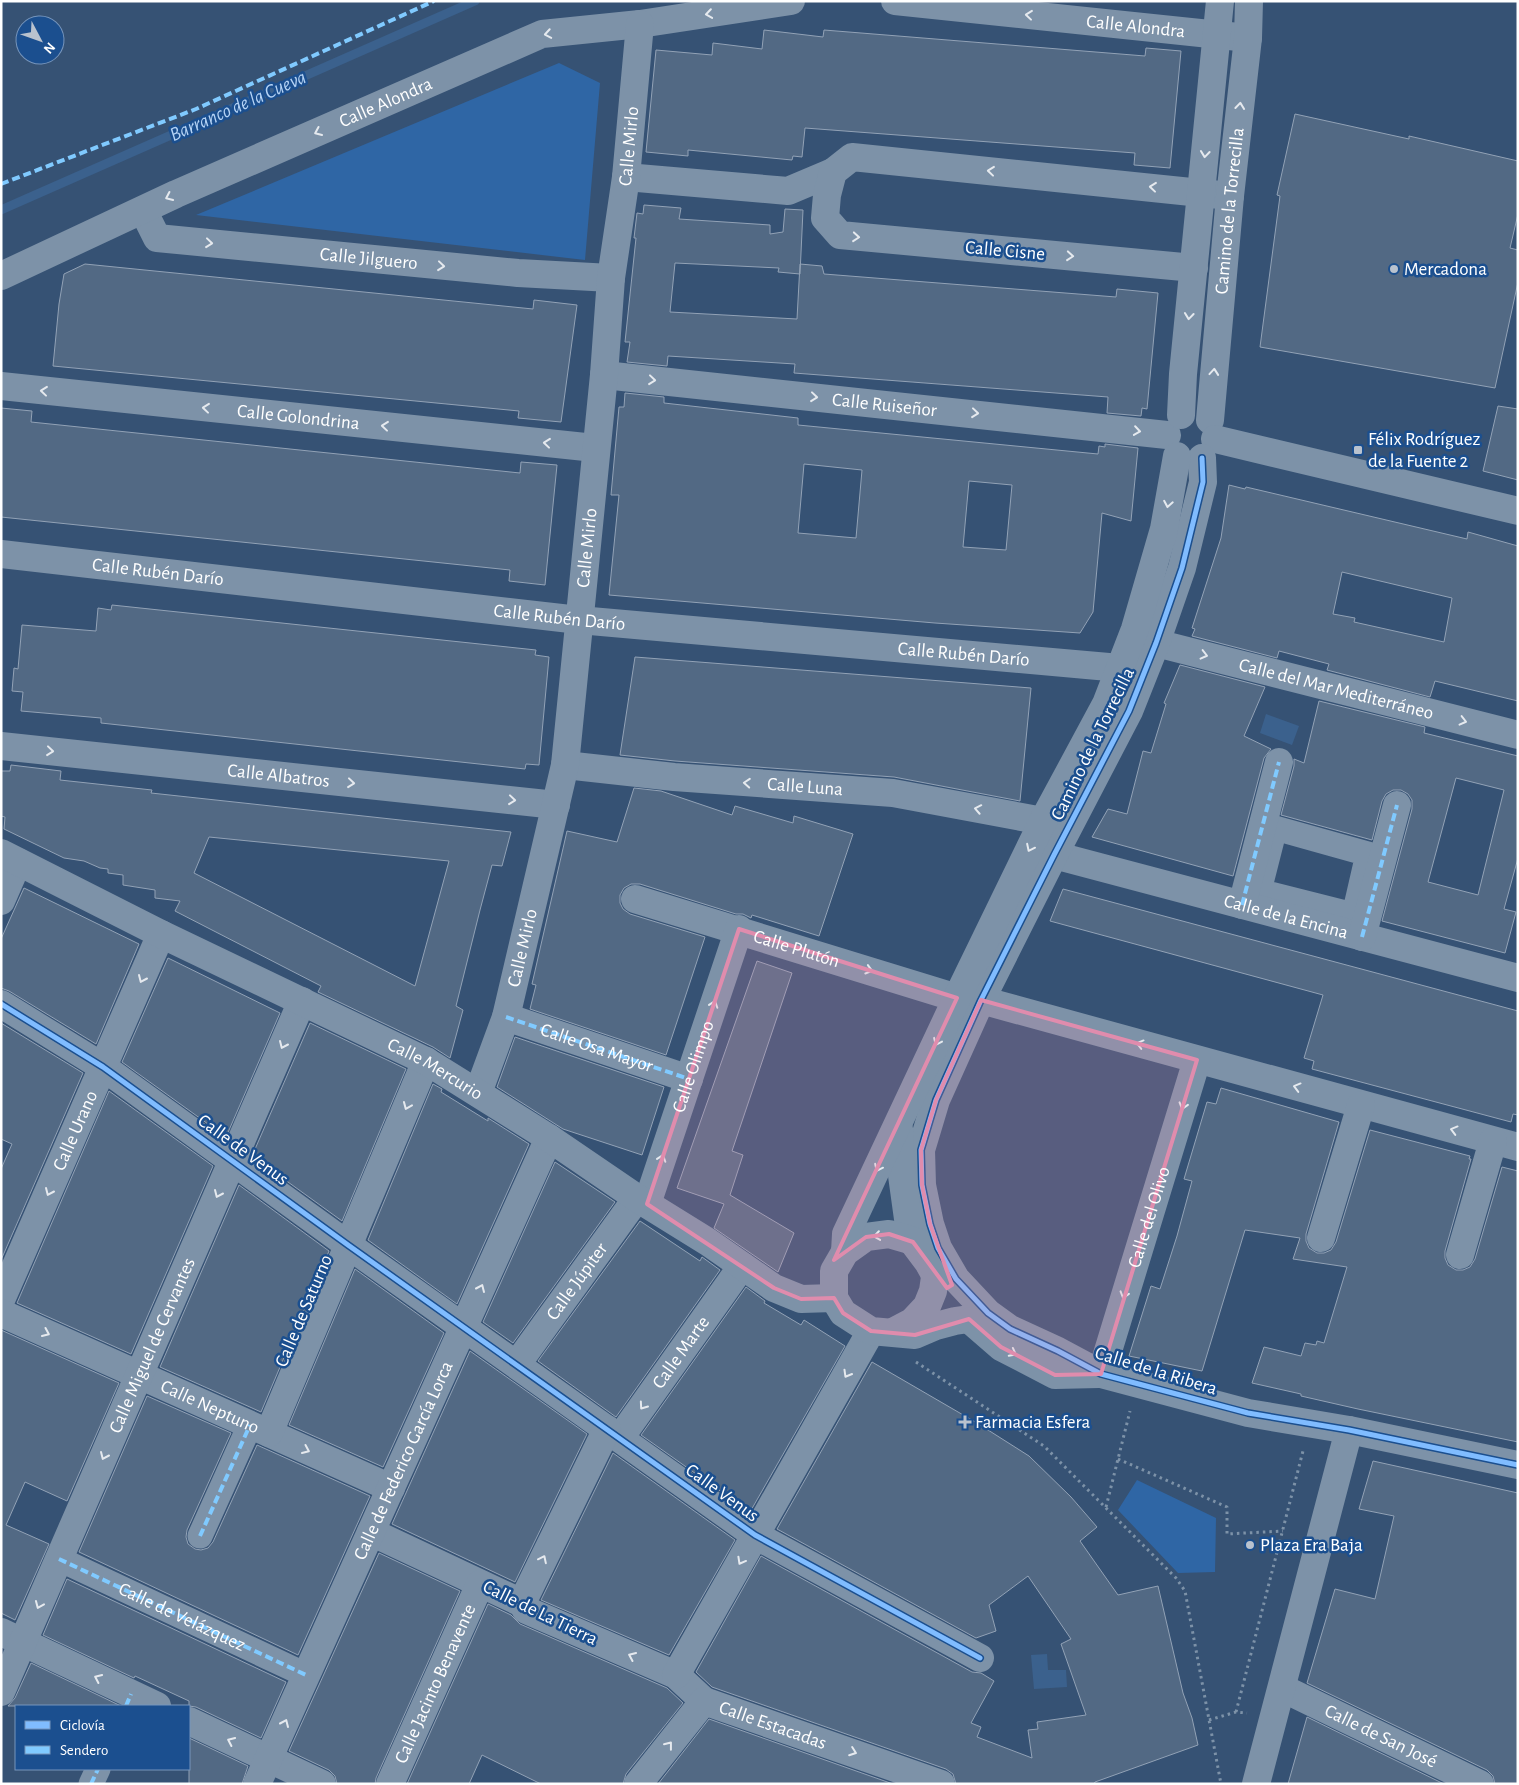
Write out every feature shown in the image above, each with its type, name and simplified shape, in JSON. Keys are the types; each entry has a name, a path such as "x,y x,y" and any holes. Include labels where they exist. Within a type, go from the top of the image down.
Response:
{"street":[{"name":"Calle Alondra","path":"1,276 143,210 542,34 640,24 791,1"},
{"name":"Calle Alondra","path":"895,1 1057,10 1217,35 1248,38"},
{"name":"Camino de la Torrecilla","path":"845,1252 846,1234 899,1124 969,999 1054,855 1130,711 1182,568 1203,482 1192,437 1194,268 1220,1"},
{"name":"Camino de la Torrecilla","path":"969,999 1043,821 1106,704 1135,629 1192,437 1230,196 1248,38 1249,1"},
{"name":"Calle Mirlo","path":"478,1093 506,1017 565,765 595,448 604,375 611,278 626,177 640,24"},
{"path":"626,177 788,191 833,172 852,157 1230,196"},
{"path":"825,218 827,195 833,172"},
{"name":"Calle Cisne","path":"788,191 825,218 840,236 1194,268"},
{"name":"Calle Jilguero","path":"143,210 158,238 518,273 611,278"},
{"name":"Calle Ruiseñor","path":"604,375 1192,437 1518,511"},
{"name":"Calle Golondrina","path":"1,386 595,448"},
{"name":"Calle Rubén Darío","path":"1,554 578,620 1120,668"},
{"name":"Calle del Mar Mediterráneo","path":"1156,643 1518,735"},
{"name":"Calle Albatros","path":"1,746 556,805"},
{"path":"1242,905 1279,762"},
{"name":"Calle Luna","path":"565,765 674,777 893,793 1043,821"},
{"path":"1362,937 1397,805"},
{"path":"1275,828 1368,854 1354,915 1259,891 1275,828"},
{"name":"Calle de la Encina","path":"1054,855 1518,978"},
{"path":"1,901 10,857"},
{"name":"Calle Mercurio","path":"10,857 161,934 426,1061 549,1138 642,1201 708,1242 774,1288 801,1299 834,1298"},
{"name":"Calle Plutón","path":"635,898 969,999"},
{"name":"Calle Olimpo","path":"642,1201 689,1079 739,930"},
{"name":"Calle Urano","path":"1,1300 161,934"},
{"path":"969,999 1505,1144 1460,1255"},
{"name":"Calle de la Ribera","path":"969,999 921,1150 922,1185 930,1224 933,1256 969,1320 1001,1347 1055,1375 1101,1374"},
{"name":"Calle Miguel de Cervantes","path":"1,1692 12,1637 59,1559 302,1001"},
{"name":"Calle de Venus","path":"1,1004 103,1067 348,1245 464,1326"},
{"name":"Calle Osa Mayor","path":"506,1017 689,1079"},
{"name":"Calle del Olivo","path":"1101,1374 1197,1060"},
{"name":"Calle de Saturno","path":"200,1536 260,1429 348,1245 426,1061"},
{"path":"1321,1238 1361,1104"},
{"name":"Camino de la Torrecilla","path":"899,1124 901,1168 909,1226 933,1256"},
{"name":"Calle de Federico García Lorca","path":"257,1784 549,1138"},
{"name":"Calle Júpiter","path":"517,1364 642,1201"},
{"path":"676,1675 755,1535 880,1332 912,1322 927,1306 933,1291 933,1256 889,1234 866,1237 845,1252 834,1271 834,1298 843,1313 880,1332 915,1335 936,1326 955,1321 969,1320"},
{"name":"Calle de la Ribera","path":"933,1256 988,1313 1010,1329 1058,1351 1101,1374 1248,1413 1349,1430 1518,1465"},
{"name":"Calle Marte","path":"522,1603 614,1433 742,1266"},
{"name":"Calle Neptuno","path":"1,1313 391,1488"},
{"name":"Calle Venus","path":"464,1326 755,1535 980,1658"},
{"path":"1256,1784 1349,1430"},
{"name":"Calle de La Tierra","path":"371,1532 522,1603 526,1610 676,1675 704,1701"},
{"name":"Calle de Velázquez","path":"59,1559 306,1675"},
{"name":"Calle Jacinto Benavente","path":"390,1784 480,1584"},
{"path":"12,1637 128,1700 152,1705"},
{"name":"Calle de San José","path":"1282,1688 1480,1784"},
{"name":"Calle Estacadas","path":"638,1784 704,1701 941,1784"},
{"path":"190,1721 322,1784"},
{"path":"91,1784 98,1770"}],"path":[{"path":"880,1332 899,1351 1044,1446 1176,1578 1185,1591 1221,1784"},
{"path":"1105,1508 1137,1384"},
{"path":"1236,1712 1304,1447"},
{"path":"1118,1459 1227,1507 1228,1534 1283,1531"},
{"path":"1209,1720 1236,1712 1255,1714"}],"highlighted area":[{"path":"739,929 957,998 834,1260 866,1237 889,1234 913,1242 947,1288 952,1285 930,1224 922,1185 921,1150 936,1100 981,1000 1197,1060 1101,1374 1055,1375 1001,1347 969,1319 915,1335 871,1331 843,1313 834,1298 801,1299 774,1288 647,1204"}],"shaded area":[{"path":"559,63 600,83 585,260 196,215"},
{"path":"1266,714 1299,726 1292,745 1260,733"},
{"path":"1137,1480 1216,1518 1215,1572 1178,1573 1118,1510"},
{"path":"1047,1654 1048,1670 1066,1670 1067,1687 1034,1689 1031,1655"}],"building":[{"path":"764,30 823,37 824,30 1145,56 1146,48 1181,51 1170,168 1134,165 1135,153 805,128 802,157 793,156 792,160 688,150 688,156 646,152 656,50 712,55 713,43 762,49"},
{"name":"Mercadona","path":"1295,114 1409,139 1409,136 1518,161 1518,214 1510,248 1518,250 1518,282 1495,388 1260,347 1280,196 1277,195"},
{"path":"644,205 681,208 679,219 770,225 770,234 783,232 785,209 803,210 800,264 822,266 824,274 1116,297 1117,289 1158,293 1147,409 1142,408 1141,416 1107,413 1108,397 794,373 795,364 668,356 667,366 627,362 630,342 625,342 636,238 634,238 637,213 643,214","holes":["675,263 779,268 778,272 799,274 797,319 670,312"]},
{"path":"85,264 533,309 534,300 577,305 561,422 518,418 519,411 53,366 64,274"},
{"path":"625,393 664,397 664,403 798,418 798,425 1098,454 1099,446 1105,447 1105,444 1138,448 1131,521 1102,513 1093,612 1080,633 935,623 609,595 619,495 611,495 619,407 624,407","holes":["804,464 862,470 856,538 798,533","969,481 1012,485 1006,550 963,547"]},
{"path":"1498,406 1518,409 1518,480 1483,471"},
{"path":"1,408 32,411 31,422 520,473 521,462 557,465 545,585 509,581 510,570 1,517"},
{"path":"1229,485 1245,489 1246,487 1467,539 1468,532 1518,546 1518,701 1435,681 1430,697 1327,670 1329,664 1279,651 1277,658 1192,636 1195,629 1192,628 1221,538","holes":["1342,572 1452,598 1444,642 1354,622 1355,618 1333,614"]},
{"path":"112,605 536,650 535,655 549,657 539,765 526,764 525,769 101,723 101,718 21,711 23,692 12,691 14,668 18,669 22,625 96,631 98,608 111,610"},
{"path":"635,657 1031,688 1020,801 894,777 675,761 620,755"},
{"path":"1180,665 1265,687 1244,736 1271,749 1264,758 1233,876 1092,837 1108,809 1127,814 1143,751 1151,753 1166,704 1164,703"},
{"path":"1319,701 1425,727 1424,733 1518,756 1518,858 1504,909 1516,912 1505,953 1382,921 1412,809 1412,800 1408,794 1401,790 1393,790 1386,794 1382,801 1372,840 1281,815 1294,766 1294,759 1304,763","holes":["1456,778 1504,790 1478,895 1428,882"]},
{"path":"11,765 61,771 60,780 152,790 151,793 511,832 502,866 492,865 456,1006 463,1010 450,1058 433,1047 318,992 321,986 175,911 180,901 155,898 155,890 123,885 123,875 108,873 108,869 100,868 84,861 64,858 4,829 5,817 1,816 1,771 10,771","holes":["209,837 449,861 415,986 194,873"]},
{"path":"634,788 661,791 732,815 735,806 793,823 794,816 853,834 819,936 752,915 751,918 743,914 736,914 640,884 631,884 624,888 620,895 620,903 623,909 630,914 705,937 666,1055 530,1009 536,985 532,984 567,831 617,842"},
{"path":"24,888 139,944 96,1044 1,988 1,939"},
{"path":"1063,889 1518,1011 1518,1115 1513,1114 1511,1122 1312,1069 1314,1061 1304,1058 1323,995 1050,921"},
{"path":"168,958 280,1013 226,1137 122,1062"},
{"path":"757,961 792,973 732,1151 743,1155 730,1195 794,1233 778,1272 714,1228 724,1204 677,1188"},
{"path":"1,1023 83,1073 1,1260 1,1169 12,1144 1,1139"},
{"path":"310,1023 406,1069 342,1221 252,1156"},
{"path":"515,1037 664,1087 642,1155 563,1129 497,1087"},
{"path":"433,1084 442,1089 441,1092 488,1121 488,1118 529,1144 457,1304 368,1240"},
{"path":"1221,1088 1339,1122 1306,1234 1309,1248 1317,1253 1331,1250 1336,1242 1370,1130 1470,1156 1469,1159 1471,1159 1445,1251 1448,1265 1456,1270 1470,1267 1475,1259 1502,1167 1518,1171 1518,1442 1358,1409 1252,1383 1264,1347 1301,1356 1305,1343 1316,1345 1317,1341 1324,1343 1347,1267 1293,1259 1300,1238 1245,1230 1202,1371 1129,1356 1151,1286 1160,1289 1177,1236 1192,1181 1184,1179 1207,1102 1216,1104"},
{"path":"109,1091 213,1166 131,1354 17,1303"},
{"path":"555,1162 615,1202 513,1343 483,1322"},
{"path":"239,1185 329,1251 261,1412 160,1367"},
{"path":"640,1221 700,1261 702,1257 720,1270 616,1417 538,1361"},
{"path":"355,1269 444,1333 383,1467 289,1425"},
{"path":"746,1287 765,1301 764,1303 801,1325 804,1320 845,1346 750,1512 641,1435"},
{"path":"1,1330 119,1383 67,1501 25,1482 6,1525 49,1544 15,1620 1,1613"},
{"path":"470,1351 587,1434 515,1582 392,1524"},
{"path":"872,1362 977,1423 1029,1456 1071,1497 1097,1527 1080,1541 1118,1595 1158,1586 1183,1693 1192,1718 1198,1745 1095,1782 1094,1784 956,1784 953,1774 946,1769 712,1687 696,1672 761,1556 972,1672 981,1673 994,1681 971,1723 981,1727 977,1737 1032,1758 1028,1730 1038,1729 1037,1722 1086,1715 1061,1644 1071,1639 1028,1576 989,1605 996,1631 976,1638 777,1529"},
{"path":"147,1396 231,1433 187,1530 188,1544 195,1549 208,1548 213,1542 257,1445 370,1496 298,1655 79,1552"},
{"path":"613,1453 735,1540 669,1655 541,1600"},
{"path":"1373,1461 1518,1493 1518,1784 1495,1784 1493,1776 1487,1770 1307,1683 1335,1589 1375,1599 1394,1516 1359,1509"},
{"path":"379,1553 460,1591 376,1778 375,1784 337,1784 335,1776 329,1770 289,1751"},
{"path":"67,1579 286,1682 261,1738 196,1707 190,1706 189,1701 135,1676 134,1678 43,1635"},
{"path":"488,1604 511,1615 520,1624 667,1688 683,1703 626,1774 623,1784 541,1784 482,1755 469,1784 407,1784"},
{"path":"31,1663 119,1705 8,1706 15,1698"},
{"path":"1307,1717 1444,1784 1288,1784"},
{"path":"709,1719 893,1784 658,1784"},
{"path":"190,1738 248,1766 242,1784 189,1784"}],"waterway":[{"name":"Barranco de la Cueva","path":"1,210 475,1"}],"marked path":[{"path":"1,184 196,109 434,1"},
{"path":"1242,905 1279,762"},
{"path":"1362,937 1397,805"},
{"path":"506,1017 689,1079"},
{"path":"200,1536 250,1425"},
{"path":"59,1559 306,1675"},
{"path":"126,1705 131,1694"},
{"path":"91,1784 98,1770"}],"cycle path":[{"path":"1202,458 1203,482 1182,568 1156,643 1129,711 981,1000 936,1100 921,1150 922,1185 930,1224 938,1248 956,1279 988,1313 1010,1329 1058,1351 1101,1374 1248,1413 1349,1430 1518,1465"},
{"path":"1,1004 103,1067 348,1245 755,1535 980,1658"}],"place":[{"name":"Mercadona","path":"1394,269"},
{"name":"Félix Rodríguez de la Fuente 2","path":"1358,450"},
{"name":"Farmacia Esfera","path":"965,1422"},
{"name":"Plaza Era Baja","path":"1250,1545"}]}
